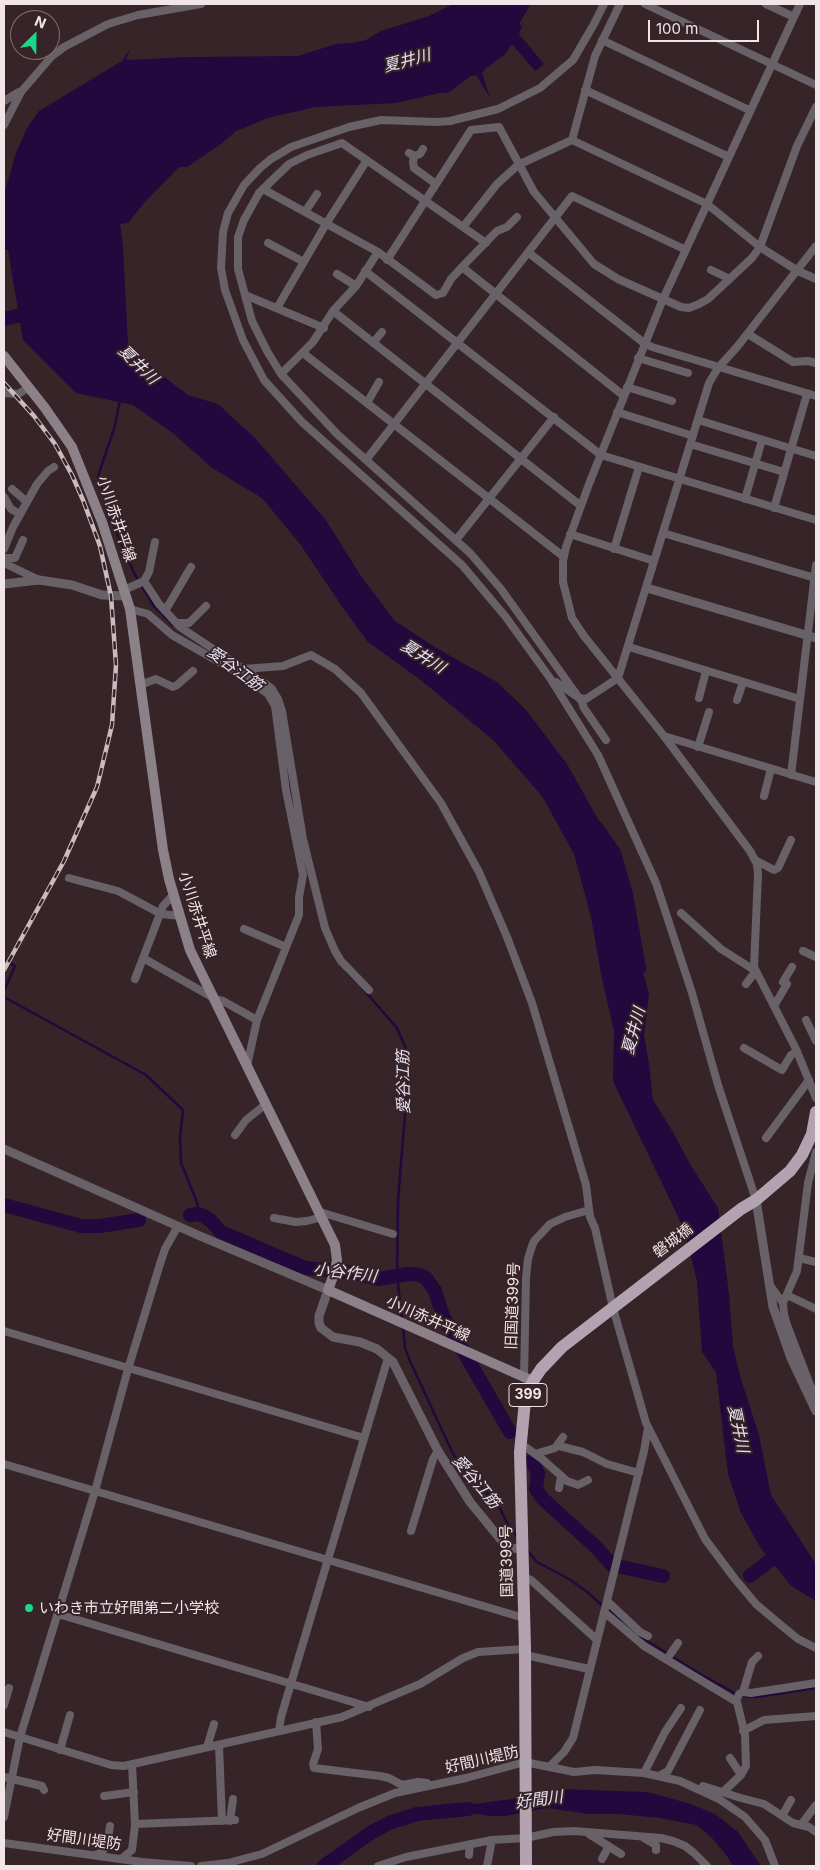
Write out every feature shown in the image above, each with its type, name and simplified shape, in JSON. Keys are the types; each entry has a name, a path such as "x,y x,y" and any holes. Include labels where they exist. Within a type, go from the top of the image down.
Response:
{"highway":[{"name":"399","path":"756,1200 790,1171 802,1155 812,1134 816,1112"},
{"name":"磐城橋","path":"625,1298 741,1209 756,1200"},
{"name":"国道399号","path":"526,1866 525,1652 520,1443 529,1379 550,1358 625,1298"}],"main road":[{"name":"小川赤井平線","path":"4,356 64,434 77,456 102,522 130,609 162,850 190,950 335,1245 335,1270 328,1290 509,1372 529,1379"}],"street":[{"path":"4,124 21,92 52,56 64,47 108,24 138,15 200,4"},
{"path":"604,4 572,60 540,88 516,101 498,109 450,120 436,122 381,120 349,127 291,147 271,159 244,185 228,213 223,232 221,268 225,290 243,340 264,380 302,422 462,565 505,616 552,680 598,755 656,883 692,994 718,1085 756,1200 773,1307 791,1358 816,1411"},
{"path":"572,140 595,56 620,4"},
{"path":"645,4 816,85"},
{"path":"766,4 794,17"},
{"path":"800,4 749,110 644,343 570,534 564,557 564,582 572,618 584,636 664,736 755,860 758,874 753,962 755,971 797,1051 816,1098"},
{"path":"602,40 749,110"},
{"path":"585,90 729,157"},
{"path":"4,100 21,92"},
{"path":"387,260 471,130 499,127 534,192 594,264 618,279 663,300 689,308 703,302 730,279 752,258 760,246 797,146 816,106"},
{"path":"464,228 497,184 518,165 572,140"},
{"path":"572,140 707,204 760,246 798,271 816,280"},
{"path":"486,243 342,143 307,155 289,164 263,189 244,220 238,238 238,270 252,321 266,351 281,374 337,434 456,540 501,589 582,702 584,708 606,740"},
{"path":"423,149 420,154 412,154 414,168 436,184"},
{"path":"277,308 326,224 367,160"},
{"path":"263,189 378,252 436,295 443,293 451,279 497,231 507,227 517,217"},
{"path":"305,212 317,194"},
{"path":"366,460 572,196 686,250"},
{"path":"268,243 304,262"},
{"path":"552,680 579,698 590,698 618,678 709,383 718,368 748,334 816,248"},
{"path":"281,374 303,354 324,328 333,311 356,286 378,252"},
{"path":"529,253 644,343 652,347 816,396"},
{"path":"462,267 624,396"},
{"path":"711,270 730,279"},
{"path":"366,271 601,455 816,520"},
{"path":"337,274 356,286"},
{"path":"244,295 324,328"},
{"path":"333,311 581,506"},
{"path":"373,343 382,332"},
{"path":"748,334 793,362 808,361 816,363"},
{"path":"303,354 564,557"},
{"path":"638,358 688,373"},
{"path":"367,403 379,382"},
{"path":"627,387 672,401"},
{"path":"4,393 18,394 28,388"},
{"path":"774,508 807,394"},
{"path":"617,412 693,436"},
{"path":"456,540 554,417"},
{"path":"698,420 816,456"},
{"path":"745,499 762,440"},
{"path":"690,444 784,472"},
{"path":"4,549 20,514 41,479 54,467"},
{"path":"614,548 639,467"},
{"path":"12,489 27,502"},
{"path":"4,497 11,509 20,514"},
{"path":"663,533 815,583"},
{"path":"570,534 654,561"},
{"path":"4,558 15,558 22,540"},
{"path":"4,584 39,580 72,585 102,595 125,593 144,581 149,572 156,542"},
{"path":"4,563 39,580"},
{"path":"791,775 800,699 812,637 816,565"},
{"path":"166,611 192,567"},
{"path":"144,581 166,611 189,633 272,689 278,699 282,711 303,839 325,928 335,951 342,961 369,990"},
{"path":"647,588 812,637"},
{"path":"178,623 189,623 206,606"},
{"path":"130,609 152,616 172,636 240,674 268,694 273,702 291,818 303,871 299,897 299,915 257,1020 246,1066"},
{"path":"629,647 800,699"},
{"path":"243,670 283,666 310,655 335,669 361,694 393,735 440,803 479,872 526,987 586,1185 590,1217 595,1228 613,1308 648,1428 705,1539 735,1579 756,1604 776,1622 798,1639 816,1648"},
{"path":"140,685 156,679 173,687 193,671"},
{"path":"699,698 706,671"},
{"path":"737,700 743,682"},
{"path":"698,747 709,712"},
{"path":"664,736 816,782"},
{"path":"764,796 772,769"},
{"path":"755,860 774,870 778,868 792,840"},
{"path":"69,878 118,891 161,914 180,916"},
{"path":"135,979 161,914 162,906 174,894"},
{"path":"681,913 721,949 755,971"},
{"path":"244,929 286,947"},
{"path":"803,951 816,957"},
{"path":"143,958 213,998 223,1001 257,1020"},
{"path":"774,1006 786,984 783,982 792,967"},
{"path":"746,984 755,971"},
{"path":"806,1020 816,1041"},
{"path":"744,1048 782,1070 791,1055 797,1051"},
{"path":"766,1138 809,1080"},
{"path":"235,1136 246,1120 266,1104"},
{"path":"4,1149 328,1290 319,1316 321,1328 333,1337 367,1345 388,1358 396,1367 438,1451 470,1502 506,1546 523,1549"},
{"path":"783,1303 797,1271 816,1152"},
{"name":"旧国道399号","path":"529,1379 526,1278 531,1249 534,1241 550,1224 565,1217 589,1210"},
{"path":"274,1218 296,1222 307,1221 321,1214 393,1234"},
{"path":"4,1815 20,1737 58,1614 128,1369 165,1249 178,1226"},
{"path":"799,1258 816,1262"},
{"path":"768,1282 783,1303 787,1325 816,1397"},
{"path":"787,1295 816,1309"},
{"path":"4,1331 364,1438"},
{"path":"279,1731 388,1358"},
{"path":"550,1767 564,1752 572,1738 639,1473 648,1428"},
{"path":"559,1446 563,1437"},
{"path":"520,1443 561,1477 575,1485 582,1485 588,1480"},
{"path":"535,1454 559,1446 583,1452 607,1464 639,1473"},
{"path":"411,1531 433,1459 438,1451"},
{"path":"4,1464 524,1618"},
{"path":"559,1488 561,1477"},
{"path":"523,1577 531,1580 596,1639"},
{"path":"607,1601 640,1632 648,1636"},
{"path":"604,1611 633,1638 669,1656 736,1701"},
{"path":"58,1614 369,1707"},
{"path":"669,1656 678,1643"},
{"path":"4,1732 117,1766 342,1717 420,1684 471,1654 488,1650 525,1652 589,1669"},
{"path":"724,1792 741,1775 746,1766 744,1731 736,1701 739,1694 743,1692 751,1666 758,1656"},
{"path":"743,1692 751,1693 816,1683"},
{"path":"4,1705 9,1688"},
{"path":"644,1773 665,1732 681,1708"},
{"path":"659,1776 668,1771 700,1710"},
{"path":"60,1750 70,1715"},
{"path":"744,1731 764,1720 816,1716"},
{"path":"316,1722 318,1750 313,1764 314,1768 380,1776 389,1778 402,1785 418,1782 430,1785"},
{"path":"207,1747 214,1724"},
{"path":"219,1745 229,1821"},
{"path":"730,1758 741,1775"},
{"name":"好間川堤防","path":"201,1866 228,1863 262,1854 381,1798 525,1762 574,1772 611,1771 644,1773 676,1780 719,1799 745,1817 765,1840 775,1866"},
{"path":"121,1859 131,1851 135,1824 132,1764"},
{"path":"676,1780 687,1774"},
{"path":"4,1777 42,1786 44,1790"},
{"path":"688,1785 703,1786 764,1804 792,1823 809,1827 816,1832"},
{"path":"104,1796 134,1792"},
{"path":"229,1821 233,1800"},
{"path":"782,1816 791,1800"},
{"path":"801,1825 816,1805"},
{"path":"135,1824 229,1821"},
{"path":"95,1855 101,1852 107,1845 110,1826"},
{"path":"378,1866 404,1857 492,1840 553,1832 585,1832 661,1838 685,1846 707,1866"},
{"path":"585,1832 621,1854"},
{"path":"642,1836 656,1845 656,1850"},
{"path":"487,1866 492,1840"},
{"name":"好間川堤防","path":"4,1843 142,1862 191,1866"},
{"path":"469,1855 470,1844"},
{"path":"602,1860 609,1846"},
{"path":"131,1851 142,1862"},
{"path":"404,1857 408,1866"}],"water":[{"path":"453,4 531,4 519,24 522,26 519,34 544,64 535,71 512,44 504,55 482,73 490,98 477,76 471,76 448,93 440,93 396,103 315,107 268,118 236,131 221,144 187,167 179,167 144,203 128,223 120,224 128,344 156,371 188,395 218,404 254,437 325,519 361,576 395,621 436,648 497,682 526,710 567,764 604,830 614,878 649,993 644,1035 653,1100 718,1208 729,1294 733,1346 740,1376 759,1435 771,1495 816,1564 816,1601 791,1586 760,1547 741,1513 728,1474 716,1372 702,1352 697,1281 684,1229 613,1081 614,1031 591,917 574,854 542,796 493,740 422,681 368,642 300,544 262,498 212,468 174,434 133,405 76,393 23,340 8,250 4,250 4,194 16,153 27,128 39,111 122,61 130,49 126,60 298,56 336,44 366,40 381,31 429,16"},
{"name":"好間川","path":"559,1789 647,1792 691,1804 715,1814 738,1832 761,1866 733,1866 712,1838 697,1825 659,1818 619,1814 589,1814 547,1808 505,1816 437,1809 534,1796"}],"waterway":[{"path":"4,319 35,309"},
{"name":"愛谷江筋","path":"120,399 115,426 98,476 111,519 134,573 154,606 173,625"},
{"name":"愛谷江筋","path":"287,772 294,808"},
{"name":"愛谷江筋","path":"295,813 297,825"},
{"name":"夏井川","path":"596,827 614,853 626,894 639,968"},
{"path":"4,959 15,966 4,991"},
{"name":"愛谷江筋","path":"346,971 358,983"},
{"name":"愛谷江筋","path":"363,989 397,1028 407,1051 406,1102 398,1200 397,1276 402,1318"},
{"path":"4,997 146,1075 182,1109 181,1163 195,1197 199,1210 197,1214"},
{"name":"小谷作川","path":"4,1205 81,1226 100,1226 139,1220"},
{"name":"小谷作川","path":"190,1215 204,1216 221,1232 305,1268 350,1272 378,1279 409,1274 426,1278 435,1291 443,1316 510,1432"},
{"name":"愛谷江筋","path":"403,1326 405,1348 410,1361 453,1454 466,1472 498,1504 508,1525 518,1537"},
{"name":"小谷作川","path":"532,1461 538,1473 536,1489 543,1499 597,1548 612,1565 663,1576"},
{"name":"小谷作川","path":"750,1576 773,1558 783,1547"},
{"name":"愛谷江筋","path":"527,1550 537,1562 569,1579 586,1591 621,1622"},
{"name":"愛谷江筋","path":"633,1632 700,1674 740,1696 757,1697 816,1688"},
{"name":"好間川","path":"324,1866 372,1832 389,1823 417,1814 468,1809"}],"railway":[{"path":"4,383 34,416 55,444 83,500 100,546 111,596 116,665 112,725 97,787 64,861 4,970"}],"place":[{"name":"いわき市立好間第二小学校","path":"29,1608"}]}
